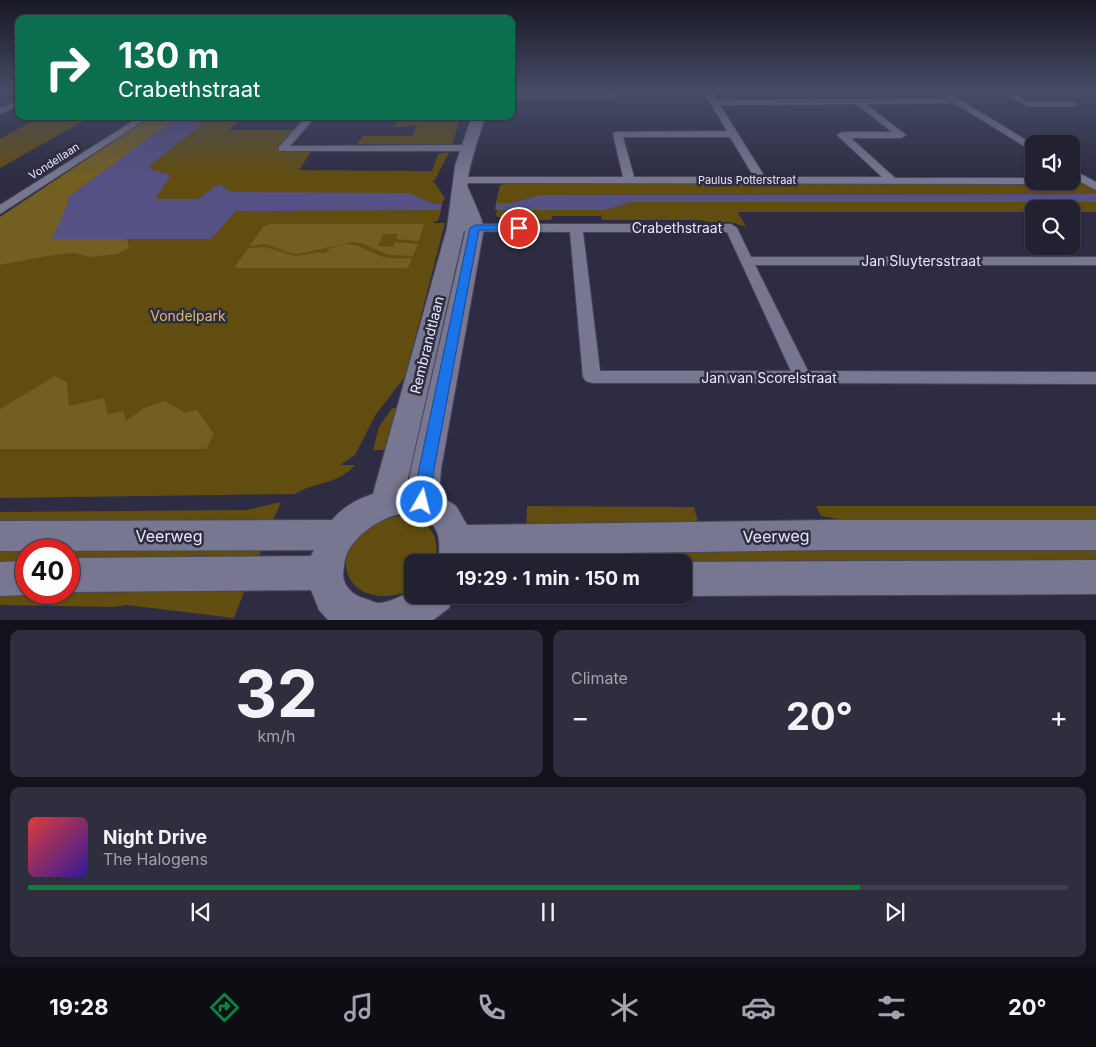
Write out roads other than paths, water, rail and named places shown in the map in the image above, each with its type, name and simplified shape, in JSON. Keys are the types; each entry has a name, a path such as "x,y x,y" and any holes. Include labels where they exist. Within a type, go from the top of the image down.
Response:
{"street":[{"name":"Vondellaan","path":"1,208 141,120"},
{"path":"308,120 282,149 469,148"},
{"name":"Rembrandtlaan","path":"422,502 463,206 469,148 478,120"},
{"path":"724,120 761,180"},
{"path":"881,120 901,135 842,135 891,180"},
{"path":"987,120 1025,143"},
{"path":"628,179 618,134 733,134"},
{"path":"1080,177 1096,187"},
{"name":"Paulus Potterstraat","path":"463,206 628,179 1025,181"},
{"path":"1080,181 1086,181"},
{"name":"Rembrandtlaan","path":"387,502 463,206"},
{"name":"Crabethstraat","path":"463,206 576,228 731,228 804,379"},
{"name":"Jan van Scorelstraat","path":"576,228 592,377 804,379 1096,378"},
{"name":"Jan Sluytersstraat","path":"747,261 1096,261"},
{"path":"373,620 346,612 335,601 328,588 325,573 328,553 338,534 360,514 387,502 405,500 422,502 444,516 452,527 455,551"},
{"name":"Veerweg","path":"0,536 338,534"},
{"name":"Veerweg","path":"455,551 828,535 1096,535"},
{"path":"80,575 325,573"},
{"path":"692,579 1096,577"},
{"path":"0,579 15,578"},
{"path":"383,620 399,617 424,604"}],"park label":[{"name":"Vondelpark","path":"188,316"}]}
